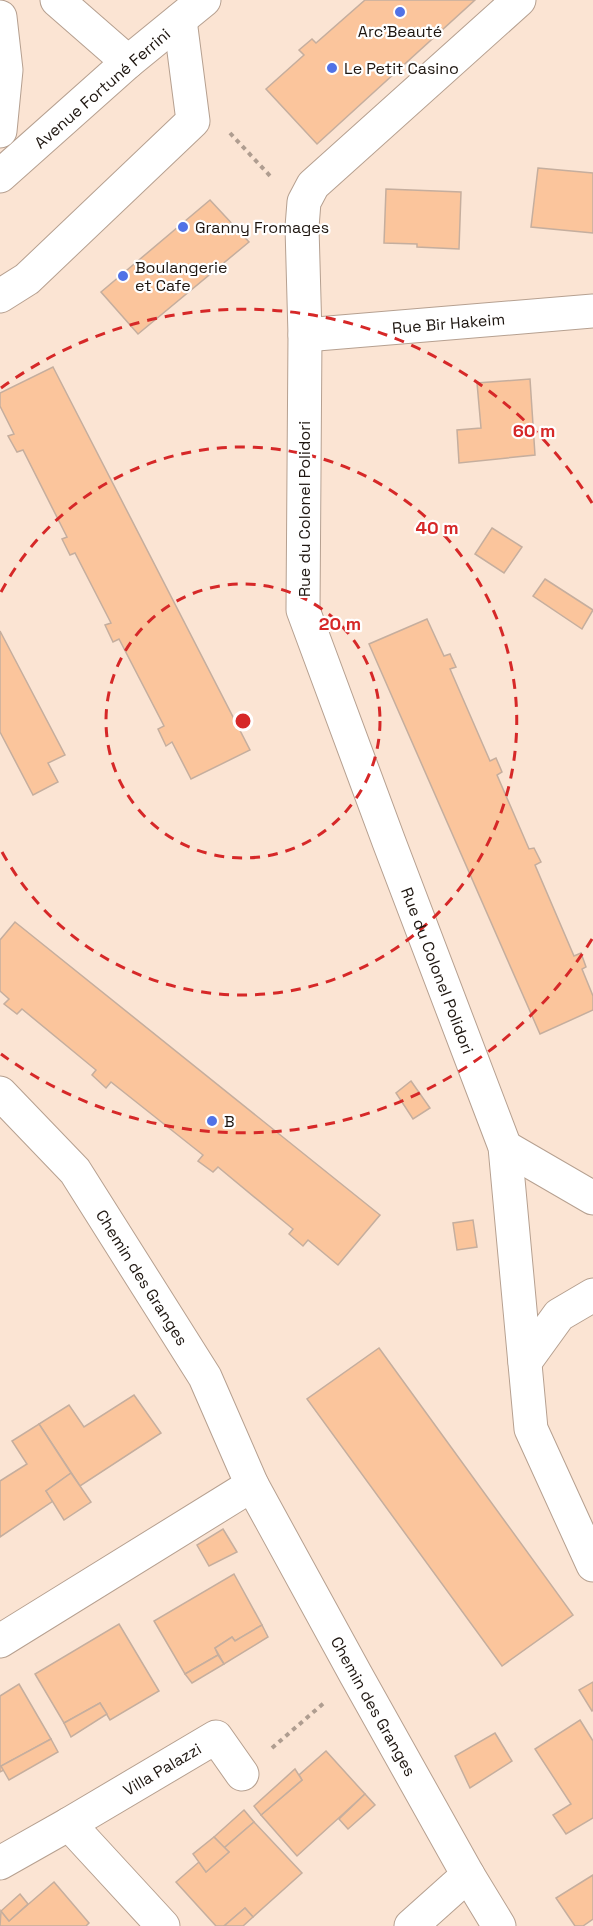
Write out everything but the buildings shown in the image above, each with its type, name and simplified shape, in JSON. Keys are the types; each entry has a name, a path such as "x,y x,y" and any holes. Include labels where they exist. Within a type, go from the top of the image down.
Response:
{"street":[{"path":"57,0 128,62"},
{"name":"Rue du Colonel Polidori","path":"519,0 313,185 304,202 302,227 305,335 303,610 506,1147 531,1429 593,1565"},
{"path":"0,296 27,279 193,122 192,10"},
{"name":"Avenue Fortuné Ferrini","path":"0,176 128,62 192,10"},
{"path":"0,17 6,70 0,131"},
{"name":"Rue Bir Hakeim","path":"305,335 593,311"},
{"name":"Chemin des Granges","path":"0,1093 75,1171 205,1377 252,1485 468,1875 499,1926"},
{"path":"506,1147 593,1198"},
{"path":"525,1362 559,1315 593,1295"},
{"path":"0,1641 252,1485"},
{"name":"Villa Palazzi","path":"0,1863 216,1737 242,1774"},
{"path":"69,1824 163,1926"},
{"path":"411,1926 468,1875"}],"path":[{"path":"226,129 277,184"},
{"path":"242,1774 320,1707"}],"place":[{"name":"Arc'Beauté","path":"400,12"},
{"name":"Le Petit Casino","path":"332,68"},
{"name":"Granny Fromages","path":"183,227"},
{"name":"Boulangerie et Cafe","path":"123,276"},
{"name":"B","path":"212,1121"}]}
